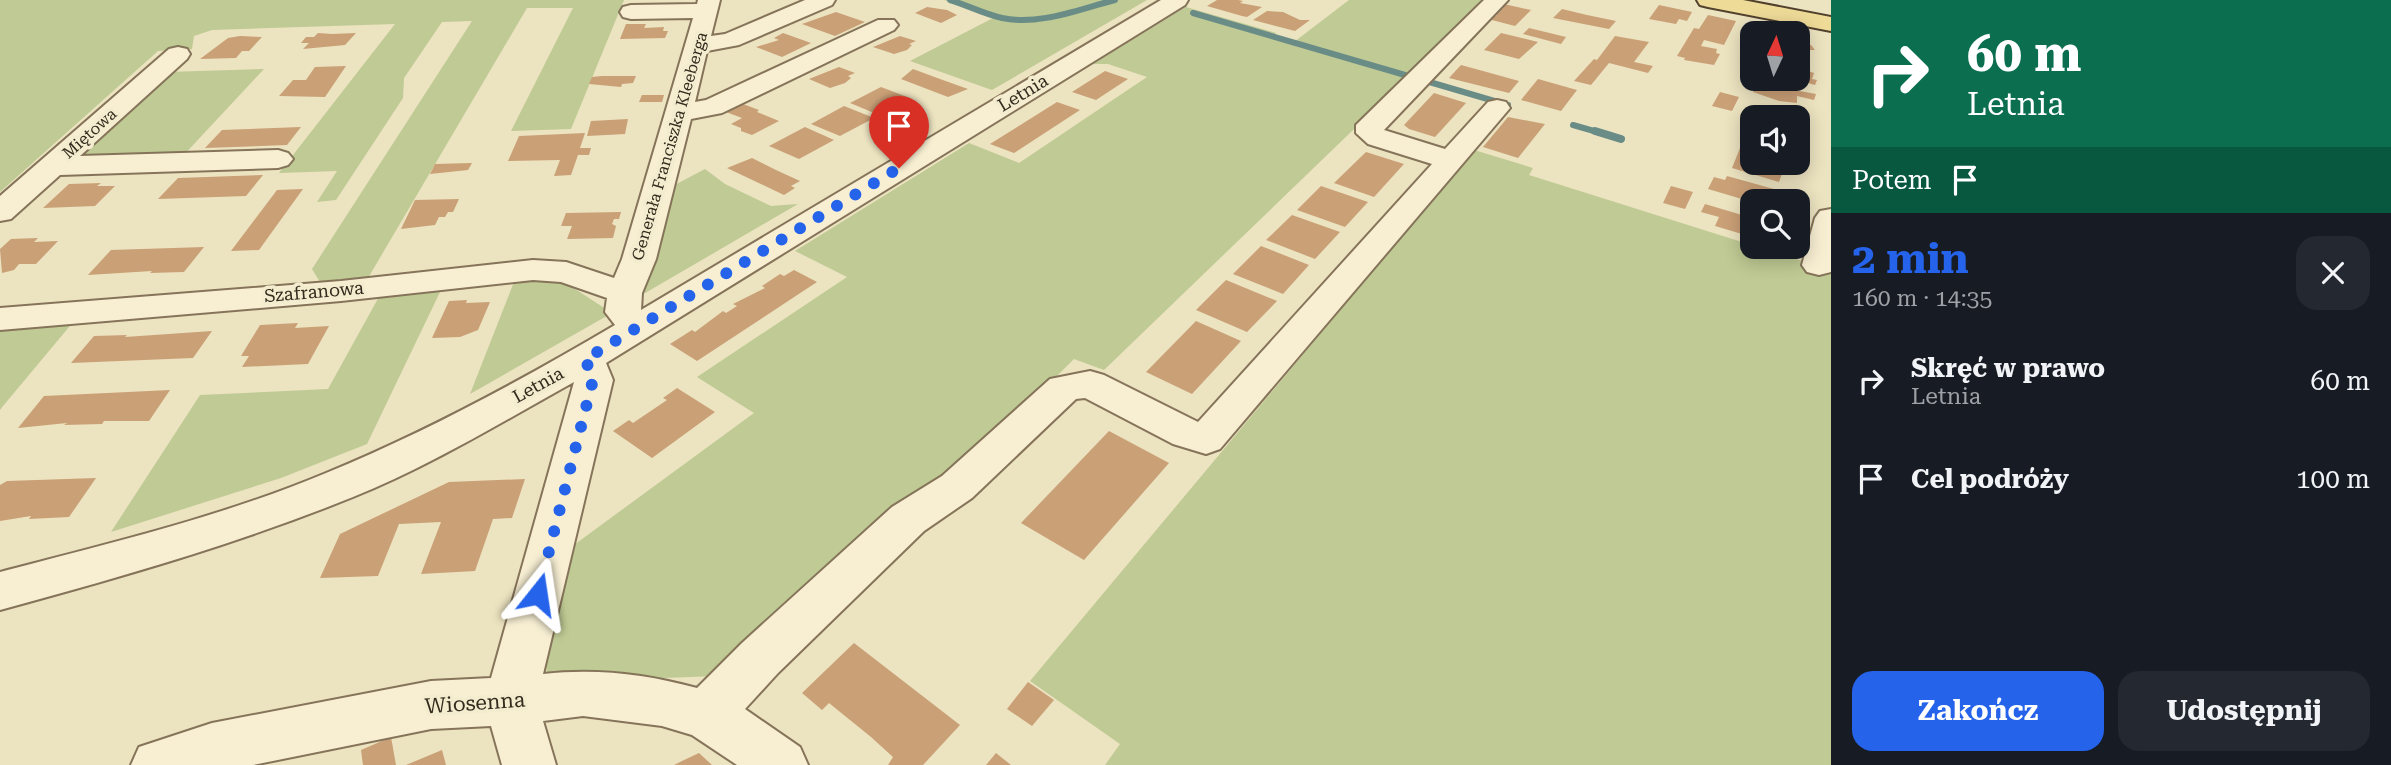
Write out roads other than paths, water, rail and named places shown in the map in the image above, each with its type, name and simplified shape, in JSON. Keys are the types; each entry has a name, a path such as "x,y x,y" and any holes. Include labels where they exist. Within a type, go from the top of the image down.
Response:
{"main road":[{"path":"1708,0 1831,24"}],"street":[{"path":"697,47 731,40 824,0"},
{"name":"Letnia","path":"0,591 192,539 340,485 446,436 584,360 632,309 1177,0"},
{"path":"1450,160 1378,138 1370,132 1370,125 1497,0"},
{"path":"631,12 708,6"},
{"name":"Generała Franciszka Kleeberga","path":"632,309 639,258 708,6"},
{"path":"678,113 713,107 886,25"},
{"name":"Miętowa","path":"0,212 178,54"},
{"path":"706,715 760,658 908,519 957,487 1069,386 1090,384 1187,433 1206,439 1497,108"},
{"path":"52,166 278,159"},
{"path":"1819,265 1831,218"},
{"name":"Szafranowa","path":"0,319 341,291 533,270 566,272 632,309"},
{"path":"529,765 510,701 593,380 593,373 584,360"},
{"name":"Wiosenna","path":"158,765 212,748 407,709 583,693 662,702 706,715 733,730 781,765"}],"waterway":[{"path":"950,0 995,16 1016,20 1045,18 1115,0"},
{"path":"1193,13 1405,75"},
{"path":"1426,81 1508,105"},
{"path":"1573,125 1601,133"},
{"path":"1595,131 1621,139"}]}
